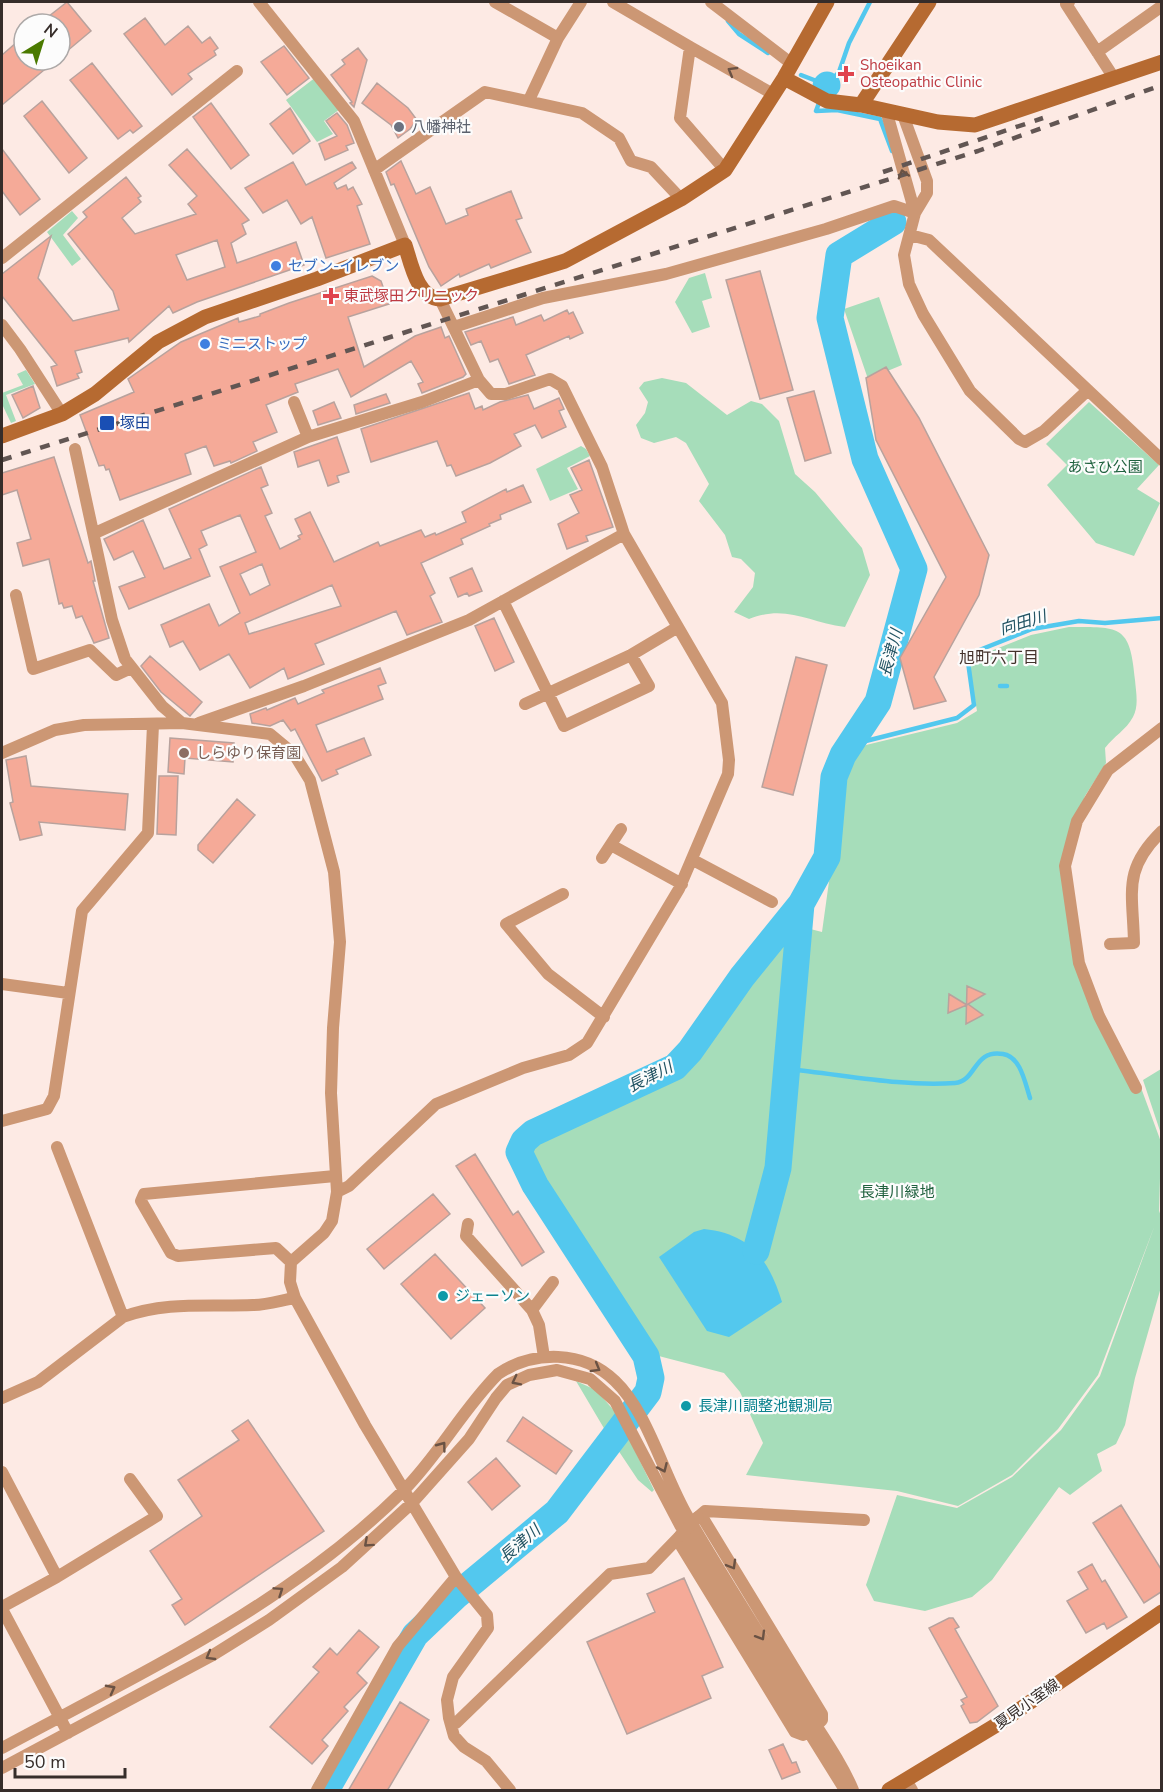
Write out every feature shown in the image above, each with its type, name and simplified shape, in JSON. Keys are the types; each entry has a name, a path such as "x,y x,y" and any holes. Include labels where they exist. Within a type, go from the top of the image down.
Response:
{"street":[{"path":"259,2 347,109 354,121 423,290 432,299 440,299 565,261 681,199 725,170 784,78 827,2"},
{"path":"495,2 558,38"},
{"path":"529,100 558,38 581,2"},
{"path":"613,2 773,94"},
{"path":"711,2 792,64"},
{"path":"861,105 929,2"},
{"path":"1069,2 1066,4 1114,78"},
{"path":"1097,52 1161,6"},
{"path":"690,47 680,118 725,170"},
{"path":"784,78 827,101 975,125 1161,62"},
{"path":"2,258 237,71"},
{"path":"374,170 485,92 582,113 619,138 631,161 651,167 681,199"},
{"path":"886,110 915,213"},
{"path":"903,115 927,181 927,193 915,213 904,255 909,284 923,314 970,391 1019,440 1025,442 1034,438 1088,390"},
{"path":"454,327 543,298 677,271 894,206 915,213"},
{"path":"910,234 929,240 1161,460"},
{"path":"2,436 62,414 95,394 174,332 205,317 317,279 405,245"},
{"path":"337,1192 349,1186 436,1104 523,1068 580,1050 604,1017 681,884 728,774 729,760 722,702 624,534 602,467 562,386 550,379 496,395 487,390 479,380 440,299"},
{"path":"2,325 62,414"},
{"path":"94,533 308,437 422,402 479,380"},
{"path":"294,402 308,437"},
{"path":"75,449 111,620 125,659 162,706 189,724"},
{"path":"189,724 326,678 469,620 624,534"},
{"path":"16,596 33,669 90,650 116,675 131,668"},
{"path":"503,601 564,726 649,686 631,655"},
{"path":"525,704 631,655 678,627"},
{"path":"2,753 55,730 103,724 189,724 270,734 294,754 315,792 334,872 340,942 333,1028 331,1093 337,1192 332,1221 324,1233 291,1262 290,1282 295,1298 404,1490 457,1580 489,1621 488,1628 453,1677 447,1700 454,1736 464,1747 486,1761 510,1791"},
{"path":"2,1121 37,1114 47,1109 54,1096 82,911 148,833 153,725"},
{"path":"1136,1088 1099,1016 1079,963 1065,866 1077,821 1108,770 1161,728"},
{"path":"602,858 621,829"},
{"path":"1110,944 1134,943 1132,877 1137,860 1161,831"},
{"path":"611,844 681,884"},
{"path":"693,860 772,902"},
{"path":"563,894 506,924 548,974 604,1017"},
{"path":"2,984 68,993"},
{"path":"57,1147 123,1317"},
{"path":"291,1262 276,1248 178,1256 171,1253 141,1201 144,1194 335,1176"},
{"path":"468,1224 466,1236 532,1310 539,1325 544,1357"},
{"path":"532,1310 553,1282"},
{"path":"2,1398 38,1382 123,1317 136,1312 188,1304 256,1305 295,1298"},
{"path":"2,1748 203,1640 331,1554 404,1490 498,1374 512,1365 544,1357 563,1357 587,1362 615,1381 630,1398 671,1486 845,1791"},
{"path":"2,1768 213,1655 269,1620 342,1567 412,1503 469,1439 496,1398 516,1379 557,1370 580,1375 606,1391 621,1410 680,1525 854,1791"},
{"path":"2,1472 57,1577"},
{"path":"68,1733 2,1608 157,1516 130,1479"},
{"path":"451,1724 456,1723 610,1574 649,1568 705,1511 864,1520"},
{"path":"679,1537 795,1731 803,1735 812,1730 822,1720 822,1714 700,1516"},
{"path":"317,1791 398,1646 457,1580"},
{"name":"夏見小室線","path":"889,1791 909,1785 1161,1612"}],"green space":[{"path":"316,77 340,109 324,121 333,134 317,142 286,100"},
{"path":"72,211 78,218 63,235 81,259 72,266 47,232"},
{"path":"705,273 712,298 702,301 710,327 692,333 675,302 689,278"},
{"path":"879,297 902,365 868,379 844,309"},
{"path":"26,370 35,384 6,395 16,421 11,423 2,404 2,393 23,385 17,374"},
{"path":"662,378 686,383 727,415 751,401 762,404 779,421 795,474 815,492 862,548 870,575 845,627 786,614 774,613 749,619 734,612 753,587 755,573 741,559 732,557 725,535 699,501 709,484 686,443 676,437 654,443 641,438 636,425 645,413 648,402 639,388 644,382"},
{"name":"あさひ公園","path":"1089,402 1159,465 1137,489 1160,503 1134,556 1096,543 1047,485 1067,465 1046,444"},
{"path":"581,446 590,456 567,468 578,489 550,501 536,469"},
{"name":"長津川緑地","path":"1069,627 1111,629 1120,633 1126,639 1133,662 1137,699 1135,713 1127,726 1105,748 1106,763 1085,796 1061,868 1075,966 1140,1085 1161,1142 1159,1214 1098,1375 1058,1429 1012,1475 958,1506 897,1491 746,1475 763,1443 740,1392 724,1373 651,1354 528,1161 528,1146 538,1135 676,1064 787,923 822,932 845,766 856,752 866,745 957,723 977,711 968,660 1031,635"},
{"path":"1161,1069 1161,1134 1143,1080"},
{"path":"1161,1208 1161,1287 1135,1378 1125,1425 1116,1444 1097,1454 1102,1471 1070,1495 1059,1487 992,1580 972,1597 925,1611 874,1601 866,1585 897,1495 957,1508 1012,1477 1061,1430 1100,1376"},
{"path":"576,1381 596,1390 617,1414 605,1430"},
{"path":"618,1416 626,1432 615,1446 606,1431"},
{"path":"627,1434 654,1490 652,1492 638,1480 616,1447"}],"water":[{"path":"704,1229 734,1237 746,1243 756,1252 771,1274 782,1302 729,1337 707,1331 659,1257 694,1232"}],"building":[{"path":"67,2 91,31 72,47 72,12 54,12"},
{"path":"145,18 165,45 188,26 202,43 210,37 218,48 214,51 216,55 188,74 192,79 172,95 124,34"},
{"path":"12,46 12,72 42,72 2,105 2,55"},
{"path":"284,46 309,78 287,95 261,62"},
{"path":"358,48 367,60 354,107 331,75 345,64 342,60"},
{"path":"92,63 142,126 133,133 130,130 118,139 70,80"},
{"path":"377,83 408,108 417,120 398,138 391,125 362,103"},
{"path":"42,101 87,158 69,173 24,116"},
{"path":"211,103 249,155 231,169 193,117"},
{"path":"290,108 310,141 293,154 270,124"},
{"path":"337,113 347,125 354,143 346,146 348,150 325,160 319,144 337,136 326,121"},
{"path":"2,149 40,199 20,215 2,191"},
{"path":"187,149 249,220 242,224 246,234 231,243 237,263 296,242 304,265 197,302 173,313 169,306 129,342 128,338 75,351 82,372 77,374 79,378 57,386 51,367 57,365 2,296 2,274 51,236 38,278 73,321 119,310 113,291 68,234 87,217 83,212 126,177 141,196 138,198 141,202 122,218 135,234 196,214 188,204 197,196 169,165","holes":["217,240 225,267 187,280 176,255"]},
{"path":"401,161 416,194 430,187 446,224 468,215 466,209 511,191 522,218 516,220 531,252 491,268 489,264 460,277 459,274 441,286 429,267 394,184 391,185 386,172"},
{"path":"293,162 306,185 352,162 356,168 334,183 337,189 346,185 348,190 353,187 362,204 357,206 370,244 326,258 312,217 301,224 287,200 263,213 245,188"},
{"path":"760,271 793,390 760,399 726,280"},
{"path":"372,276 381,281 389,304 348,317 364,367 415,336 441,327 445,338 449,336 466,374 463,377 422,393 418,384 423,382 411,361 351,397 338,369 295,384 298,392 266,405 277,432 253,442 257,451 231,463 230,461 214,466 206,446 185,454 191,474 120,500 109,469 106,470 104,465 99,466 80,415 134,392 128,379 181,342 238,318 239,322 260,316 260,314 289,303"},
{"path":"567,310 569,314 573,312 583,333 570,339 569,336 526,355 535,375 509,384 498,359 490,362 481,341 471,345 465,332 513,317 516,325 541,315 544,321"},
{"path":"886,367 919,418 989,555 979,595 934,677 946,701 914,709 900,658 946,577 876,440 866,378"},
{"path":"33,386 40,408 23,418 12,395"},
{"path":"814,391 831,453 805,461 787,398"},
{"path":"469,393 475,409 482,406 483,410 500,402 528,395 534,409 559,398 564,409 559,411 566,427 542,438 535,425 514,434 521,446 490,463 456,476 451,465 447,466 437,441 371,462 361,429"},
{"path":"386,394 390,403 356,414 354,405"},
{"path":"334,402 341,418 318,425 313,411"},
{"path":"337,437 349,472 337,476 339,482 328,486 319,460 298,467 294,452"},
{"path":"54,457 88,563 91,561 95,581 93,581 109,638 94,643 82,616 76,618 72,606 64,608 62,603 59,604 49,559 23,566 17,543 31,539 17,490 2,495 2,473"},
{"path":"589,460 613,527 586,536 588,541 567,549 558,524 579,513 570,495 582,490 571,468"},
{"path":"261,467 268,485 261,488 272,513 265,516 280,549 300,539 298,536 302,534 295,519 310,512 334,562 378,542 380,546 421,530 425,537 435,533 436,535 466,522 462,512 506,489 507,492 523,485 531,502 500,515 501,519 489,524 490,526 461,539 463,544 421,563 435,593 430,596 442,622 407,635 396,611 315,644 324,664 288,679 284,668 250,688 229,654 200,670 183,641 170,647 161,625 209,604 219,626 240,613 220,567 256,552 240,515 201,531 207,545 199,549 210,576 129,609 119,587 145,577 133,551 114,560 104,539 143,520 164,569 191,558 169,509","holes":["262,564 270,585 250,595 240,574","332,585 341,606 249,634 245,623"]},
{"path":"472,568 482,591 458,597 450,578"},
{"path":"494,618 514,662 495,671 475,626"},
{"path":"150,656 202,702 190,716 161,692 141,666"},
{"path":"796,657 827,665 793,795 762,787"},
{"path":"380,668 386,683 378,686 383,699 316,725 327,752 364,738 371,755 336,770 338,774 322,781 295,729 291,731 283,720 270,726 252,723 250,714 266,708 267,710 295,698 298,704 324,693 322,690"},
{"path":"170,738 234,743 233,762 185,758 184,774 168,772"},
{"path":"26,756 31,786 128,794 125,830 39,822 42,835 20,840 10,803 13,802 6,760"},
{"path":"159,776 178,776 176,835 157,834"},
{"path":"237,799 255,815 213,863 198,850 198,845"},
{"path":"967,986 985,994 968,1004 983,1015 966,1024"},
{"path":"949,994 967,1005 948,1013"},
{"path":"475,1154 513,1215 518,1211 544,1252 522,1266 456,1166"},
{"path":"433,1194 450,1214 384,1269 367,1249"},
{"name":"ジェーソン","path":"435,1254 485,1308 451,1339 401,1284"},
{"path":"523,1417 572,1451 556,1474 507,1441"},
{"path":"248,1420 324,1531 185,1625 172,1605 182,1599 150,1551 202,1516 178,1480 239,1440 232,1431"},
{"path":"496,1458 520,1486 492,1510 468,1482"},
{"path":"1121,1505 1161,1569 1161,1592 1144,1603 1093,1523"},
{"path":"1092,1564 1102,1582 1105,1580 1127,1617 1107,1629 1104,1623 1086,1633 1067,1601 1088,1589 1078,1572"},
{"path":"684,1578 723,1667 702,1676 711,1698 627,1734 587,1642 655,1612 647,1594"},
{"path":"953,1618 959,1627 955,1629 998,1706 977,1722 970,1723 961,1706 964,1704 961,1700 967,1697 929,1628"},
{"path":"359,1630 379,1647 357,1673 367,1683 344,1707 348,1711 322,1740 328,1746 312,1764 270,1727 319,1672 313,1667 330,1648 337,1655"},
{"path":"400,1702 429,1720 387,1791 348,1791"},
{"path":"783,1744 792,1763 796,1762 800,1772 782,1779 769,1750"}],"waterway":[{"name":"長津川","path":"801,75 827,85 839,72 849,43 870,2"},
{"path":"728,21 739,34 768,53"},
{"name":"長津川","path":"819,103 816,111 837,110 880,119 892,151"},
{"name":"長津川","path":"326,1790 415,1635 457,1595 557,1512 648,1392 651,1378 646,1356 535,1185 519,1152 524,1141 533,1133 675,1067 690,1051 742,977 801,904 827,857 834,777 843,755 878,702 914,569 865,459 830,318 839,255 893,222"},
{"name":"向田川","path":"850,745 957,718 974,705 967,655 1032,629 1079,621 1105,623 1162,618"},
{"path":"1000,686 1007,686"},
{"path":"756,1251 778,1168 801,904"},
{"path":"786,1069 892,1082 955,1083 968,1077 980,1060 986,1056 1003,1054 1009,1056 1018,1065 1030,1098"}],"railway":[{"path":"2,460 978,151 1162,85"},
{"path":"883,172 1043,118"}],"place":[{"name":"Shoeikan Osteopathic Clinic","path":"846,74"},
{"name":"八幡神社","path":"399,127"},
{"name":"セブン-イレブン","path":"276,266"},
{"name":"東武塚田クリニック","path":"331,296"},
{"name":"ミニストップ","path":"205,344"},
{"name":"塚田","path":"107,423"},
{"name":"しらゆり保育園","path":"184,753"},
{"name":"ジェーソン","path":"443,1296"},
{"name":"長津川調整池観測局","path":"686,1406"}],"district":[{"name":"旭町六丁目","path":"999,658"}]}
